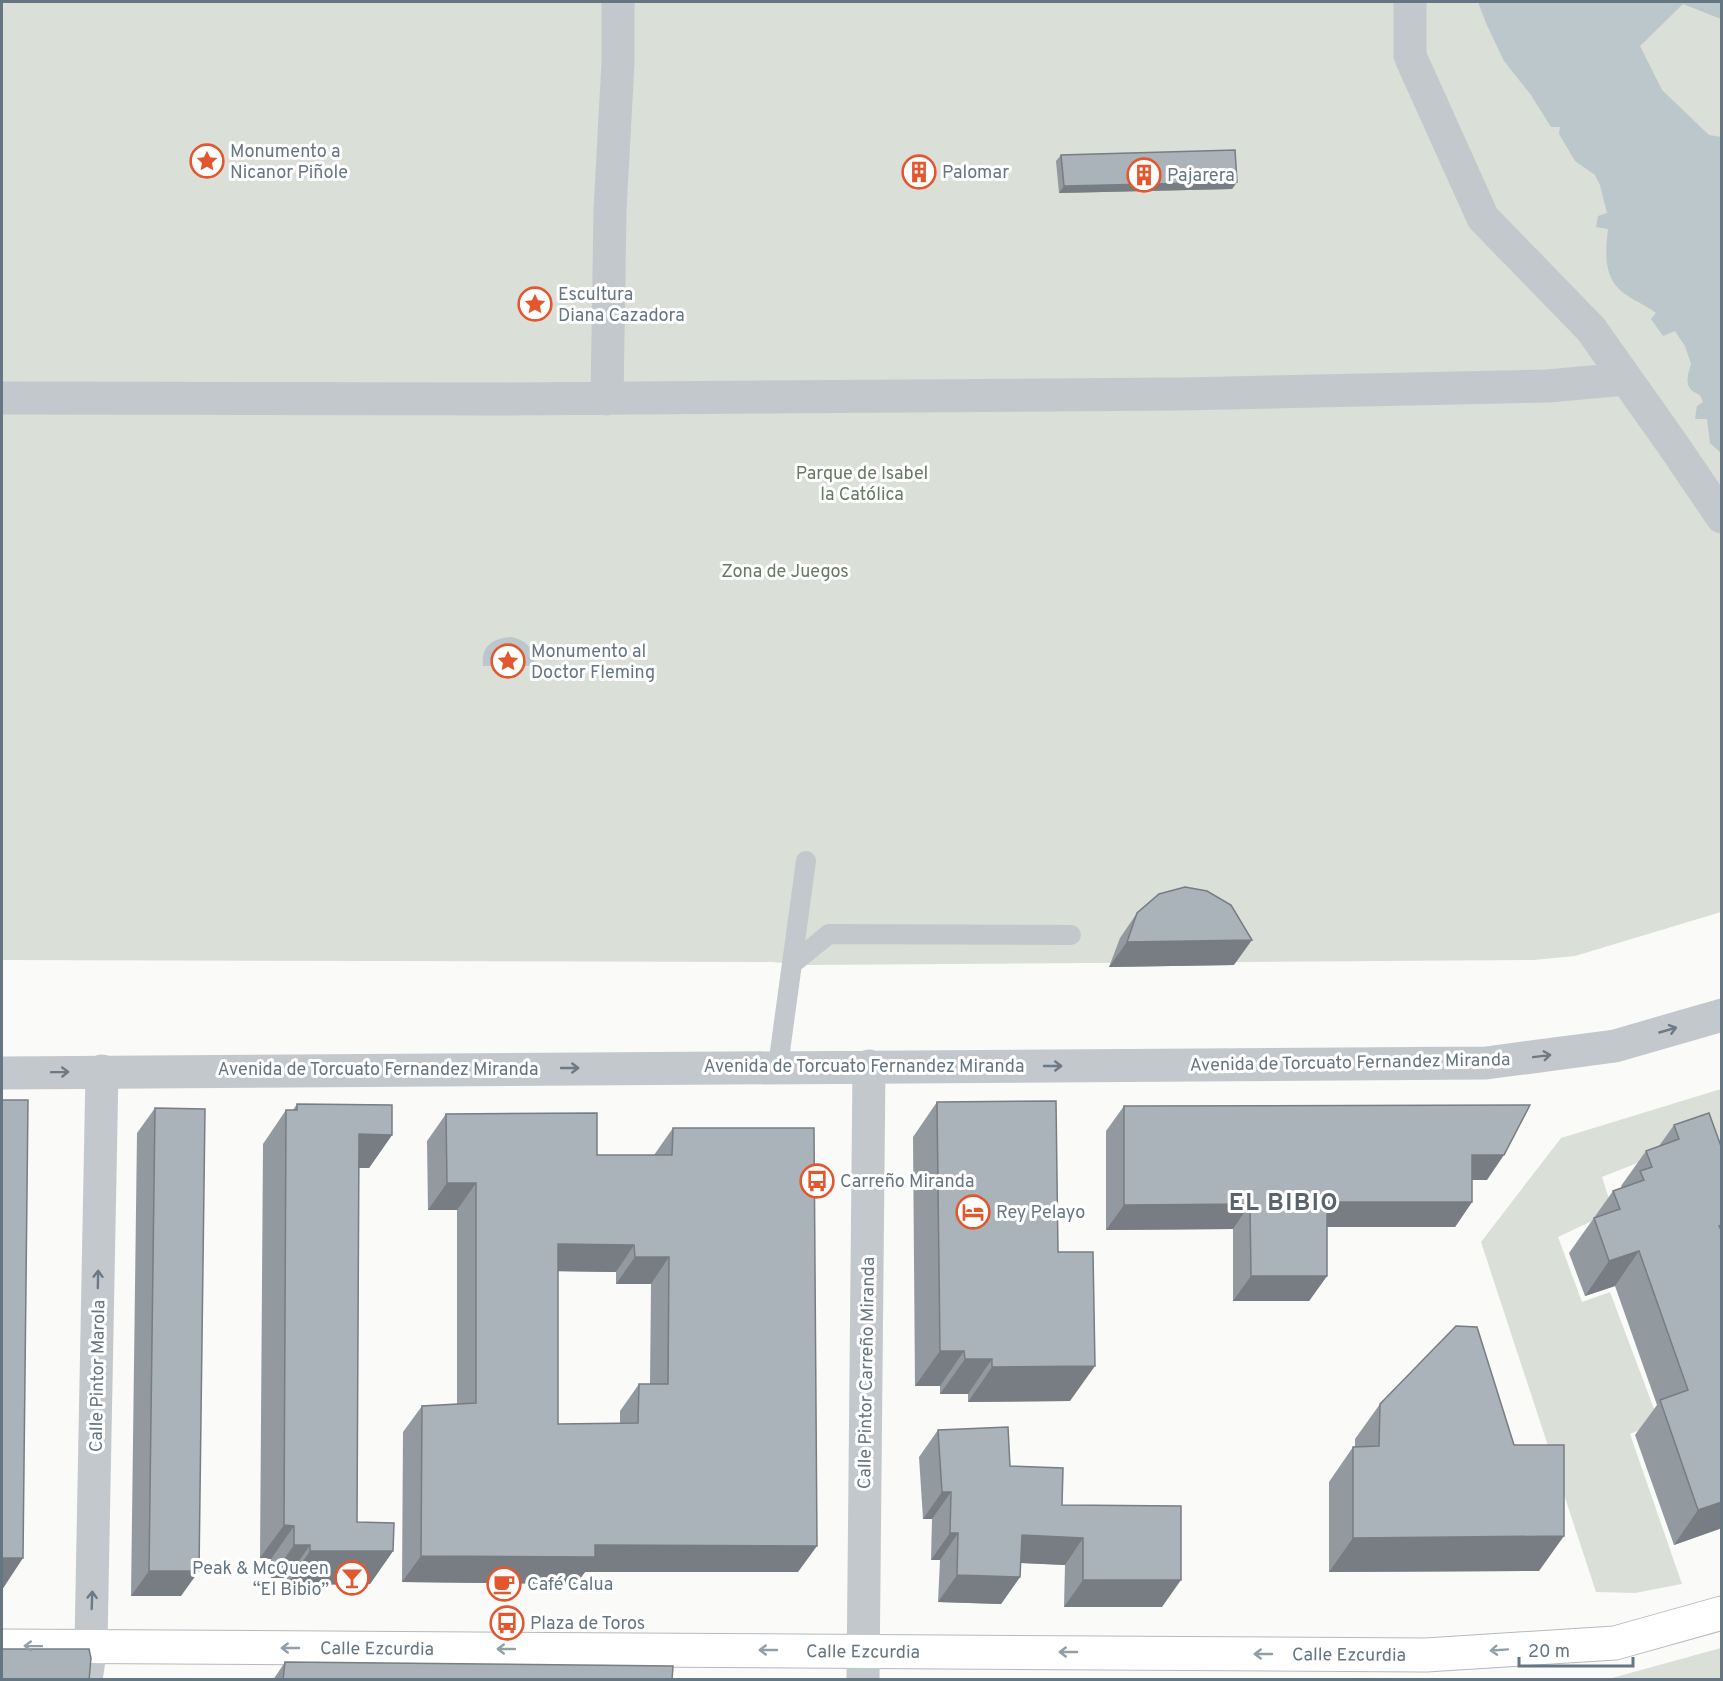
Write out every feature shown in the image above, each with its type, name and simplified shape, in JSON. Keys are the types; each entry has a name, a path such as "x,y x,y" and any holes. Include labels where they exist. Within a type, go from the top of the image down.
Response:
{"main road":[{"name":"Calle Ezcurdia","path":"2,1646 91,1646 863,1665 1426,1654 1615,1643 1722,1613"}],"street":[{"path":"607,399 610,210 618,62 618,2"},
{"path":"1410,2 1410,56 1483,218 1591,329 1722,517"},
{"path":"2,398 607,399 1191,394 1547,386 1626,379"},
{"name":"Avenida de Torcuato Fernandez Miranda","path":"2,1073 1486,1063 1615,1046 1722,1014"},
{"name":"Calle Pintor Carreño Miranda","path":"863,1665 869,1066"},
{"name":"Calle Pintor Marola","path":"86,1680 91,1646 102,1071"}],"lane":[{"path":"778,1066 806,861"},
{"path":"792,964 829,934 1071,935"}],"green space":[{"name":"Parque de Isabel la Católica","path":"2,2 1721,2 1721,912 1575,956 1533,960 807,965 771,962 2,960"},
{"path":"1721,1089 1721,1245 1685,1144 1602,1177 1613,1211 1558,1237 1582,1302 1610,1292 1659,1422 1630,1434 1682,1584 1635,1593 1596,1592 1481,1242 1561,1138"},
{"path":"1721,1648 1721,1679 1599,1680 1612,1678"}],"shaded area":[{"path":"1478,2 1721,2 1721,19 1683,4 1640,46 1662,90 1709,135 1721,137 1721,453 1710,443 1707,419 1695,419 1697,406 1703,402 1700,395 1689,386 1691,364 1685,346 1675,331 1663,336 1651,319 1656,313 1620,290 1610,275 1606,257 1608,229 1596,227 1598,216 1607,213 1595,175 1575,161 1559,134 1560,127 1551,127 1531,95 1504,61"},
{"path":"512,637 523,641 529,647 532,651 534,666 483,666 484,653 490,644 499,639"}],"building":[{"name":"Pajarera","path":"1235,150 1237,182 1064,186 1061,155"},
{"path":"1185,887 1207,891 1231,905 1252,940 1127,942 1137,913 1159,894"},
{"path":"2,1100 28,1100 23,1558 2,1558"},
{"name":"Rey Pelayo","path":"1056,1101 1058,1252 1093,1252 1095,1366 992,1367 992,1359 965,1359 964,1351 940,1351 937,1102"},
{"path":"297,1104 392,1105 392,1135 359,1134 357,1522 394,1523 393,1551 310,1551 310,1545 294,1545 294,1526 284,1525 286,1110 297,1110"},
{"path":"1530,1105 1504,1155 1472,1155 1472,1202 1327,1202 1327,1276 1251,1276 1250,1204 1124,1205 1124,1106"},
{"path":"155,1108 205,1109 199,1571 149,1571"},
{"path":"597,1113 597,1155 672,1155 673,1128 814,1128 817,1546 595,1545 595,1557 421,1556 422,1406 476,1403 476,1183 447,1183 446,1114","holes":["558,1244 634,1245 635,1257 669,1257 668,1384 639,1384 638,1423 558,1424"]},
{"path":"1709,1113 1722,1149 1722,1225 1719,1226 1722,1232 1722,1502 1698,1510 1660,1400 1688,1390 1639,1251 1609,1261 1594,1218 1620,1209 1613,1191 1644,1180 1640,1171 1652,1167 1646,1151 1679,1139 1674,1125"},
{"path":"1456,1326 1477,1327 1514,1445 1564,1445 1564,1536 1353,1538 1353,1447 1379,1446 1380,1404"},
{"path":"1008,1427 1010,1466 1063,1468 1062,1505 1181,1506 1181,1580 1083,1580 1083,1538 1022,1535 1020,1577 957,1575 958,1533 950,1533 951,1492 942,1492 938,1430"},
{"path":"2,1649 89,1649 91,1658 89,1680 2,1680"},
{"path":"285,1662 673,1666 672,1680 283,1680"}],"place":[{"name":"Monumento a Nicanor Piñole","path":"207,161"},
{"name":"Palomar","path":"919,172"},
{"name":"Pajarera","path":"1144,175"},
{"name":"Escultura Diana Cazadora","path":"535,304"},
{"name":"Monumento al Doctor Fleming","path":"508,661"},
{"name":"Carreño Miranda","path":"817,1181"},
{"name":"Rey Pelayo","path":"973,1212"},
{"name":"Peak & McQueen “El Bibio”","path":"352,1578"},
{"name":"Café Calua","path":"504,1584"},
{"name":"Plaza de Toros","path":"507,1623"}],"district":[{"name":"EL BIBIO","path":"1284,1202"}],"park label":[{"name":"Zona de Juegos","path":"785,571"}]}
